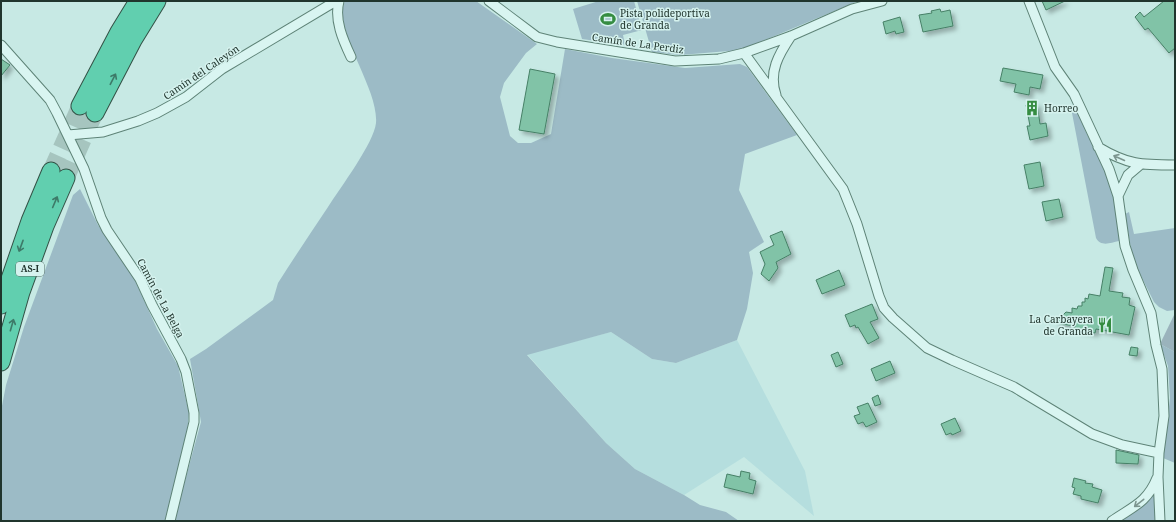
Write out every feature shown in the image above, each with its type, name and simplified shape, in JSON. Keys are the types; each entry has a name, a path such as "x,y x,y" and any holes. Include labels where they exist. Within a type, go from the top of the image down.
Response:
{"highway":[{"path":"80,106 119,32 138,1"},
{"path":"95,113 133,40 157,1"},
{"name":"AS-I","path":"1,305 30,221 51,171"},
{"name":"AS-I","path":"1,362 21,292 45,226 66,178"}],"street":[{"name":"Camín del Caleyón","path":"68,135 103,132 138,121 157,113 186,97 222,69 336,1"},
{"path":"339,1 338,15 343,40 351,57"},
{"name":"Camín de La Perdiz","path":"489,1 538,37 557,42 675,61 719,59 744,53 791,36 852,8 882,1"},
{"path":"1029,1 1055,67 1074,94 1109,170 1118,196 1126,246 1133,270 1152,313 1156,346 1162,369 1164,416 1159,453 1158,477 1160,521"},
{"path":"778,100 775,91 774,66 780,52 791,36"},
{"name":"Camín de La Belga","path":"1,46 50,100 84,169 101,218 113,240 140,279 181,359 186,372 194,413 194,422 170,521"},
{"path":"744,53 843,189 857,224 879,296 884,308 893,318 927,348 1014,387 1092,434 1122,445 1159,453"},
{"path":"1098,147 1120,159 1141,164 1175,165"},
{"path":"1118,196 1128,175 1141,164"},
{"path":"1112,521 1135,507 1147,497 1154,487 1158,477"}],"shaded area":[{"path":"345,1 476,1 537,44 526,53 504,83 500,97 510,136 518,143 531,143 551,134 565,49 612,58 685,68 740,64 747,67 797,135 745,154 739,190 764,242 749,252 753,273 747,309 737,340 676,363 652,359 611,332 527,355 606,443 635,469 700,505 726,512 739,521 174,521 201,422 190,359 273,300 278,283 356,165 374,132 376,123 375,109 371,93 350,43 345,27 343,13"},
{"name":"Pista polideportiva de Granda","path":"599,1 634,1 642,30 623,35 625,45 582,39 573,9"},
{"path":"637,1 862,1 856,2 741,50 680,55 652,52"},
{"path":"1076,109 1108,177 1121,238 1119,241 1100,243 1096,238 1072,113"},
{"path":"80,189 98,225 134,278 157,329 178,366 189,413 187,434 165,521 1,521 1,411 6,385 24,327 73,195"},
{"path":"1129,212 1134,234 1175,228 1175,310 1167,311 1159,307 1154,302 1137,268 1131,249 1125,214"},
{"path":"1175,313 1175,352 1160,344"},
{"path":"611,332 652,359 676,363 737,340 805,471 814,516 744,457 684,495 635,469 606,443 527,354"},
{"path":"1160,344 1175,352 1175,463 1163,458 1170,398 1168,366"},
{"path":"1155,494 1155,521 1117,521"}],"building":[{"path":"1042,1 1065,1 1046,10"},
{"path":"1164,1 1175,1 1175,48 1169,53 1148,28 1145,30 1135,17 1140,12 1144,17"},
{"path":"940,9 941,12 950,10 953,26 923,32 919,15 932,13 931,11"},
{"path":"900,17 904,32 896,34 895,31 886,34 883,22"},
{"path":"1,59 10,65 1,76"},
{"path":"1003,68 1043,75 1040,89 1030,87 1029,95 1014,92 1016,84 1000,81"},
{"path":"530,69 555,74 544,134 519,130"},
{"path":"1037,103 1040,124 1046,123 1048,136 1030,140 1027,126 1030,126 1026,105"},
{"path":"1040,162 1044,186 1029,189 1024,165"},
{"path":"1059,199 1063,217 1046,221 1042,202"},
{"path":"782,231 791,254 776,262 778,268 769,281 761,274 765,264 760,252 774,245 770,236"},
{"path":"1105,267 1113,268 1109,291 1123,293 1122,297 1130,298 1129,305 1135,307 1129,335 1096,329 1095,333 1075,329 1075,326 1055,323 1066,312 1072,313 1072,308 1077,309 1078,306 1082,306 1082,302 1085,302 1085,298 1088,299 1089,294 1100,296"},
{"path":"839,270 845,285 822,294 816,280"},
{"path":"872,304 878,319 870,322 879,338 868,344 858,327 856,328 855,325 850,327 845,315"},
{"path":"1131,347 1138,348 1137,356 1129,355"},
{"path":"838,352 843,364 836,367 831,355"},
{"path":"890,361 895,373 876,381 871,369"},
{"path":"878,395 881,404 875,406 872,398"},
{"path":"868,403 877,422 866,427 863,422 858,424 854,416 860,414 857,407"},
{"path":"955,418 961,431 952,435 951,433 946,435 941,424"},
{"path":"1116,450 1139,455 1138,464 1116,463"},
{"path":"741,471 750,473 749,479 756,481 753,494 724,487 727,474 740,477"},
{"path":"1074,478 1086,481 1085,483 1093,484 1092,487 1102,490 1098,503 1081,499 1081,496 1073,494 1075,488 1072,487"}],"tunnel":[{"path":"51,171 80,106"},
{"path":"66,178 95,113"}],"place":[{"name":"Pista polideportiva de Granda","path":"608,19"},
{"name":"Horreo","path":"1032,108"},
{"name":"La Carbayera de Granda","path":"1105,325"}]}
